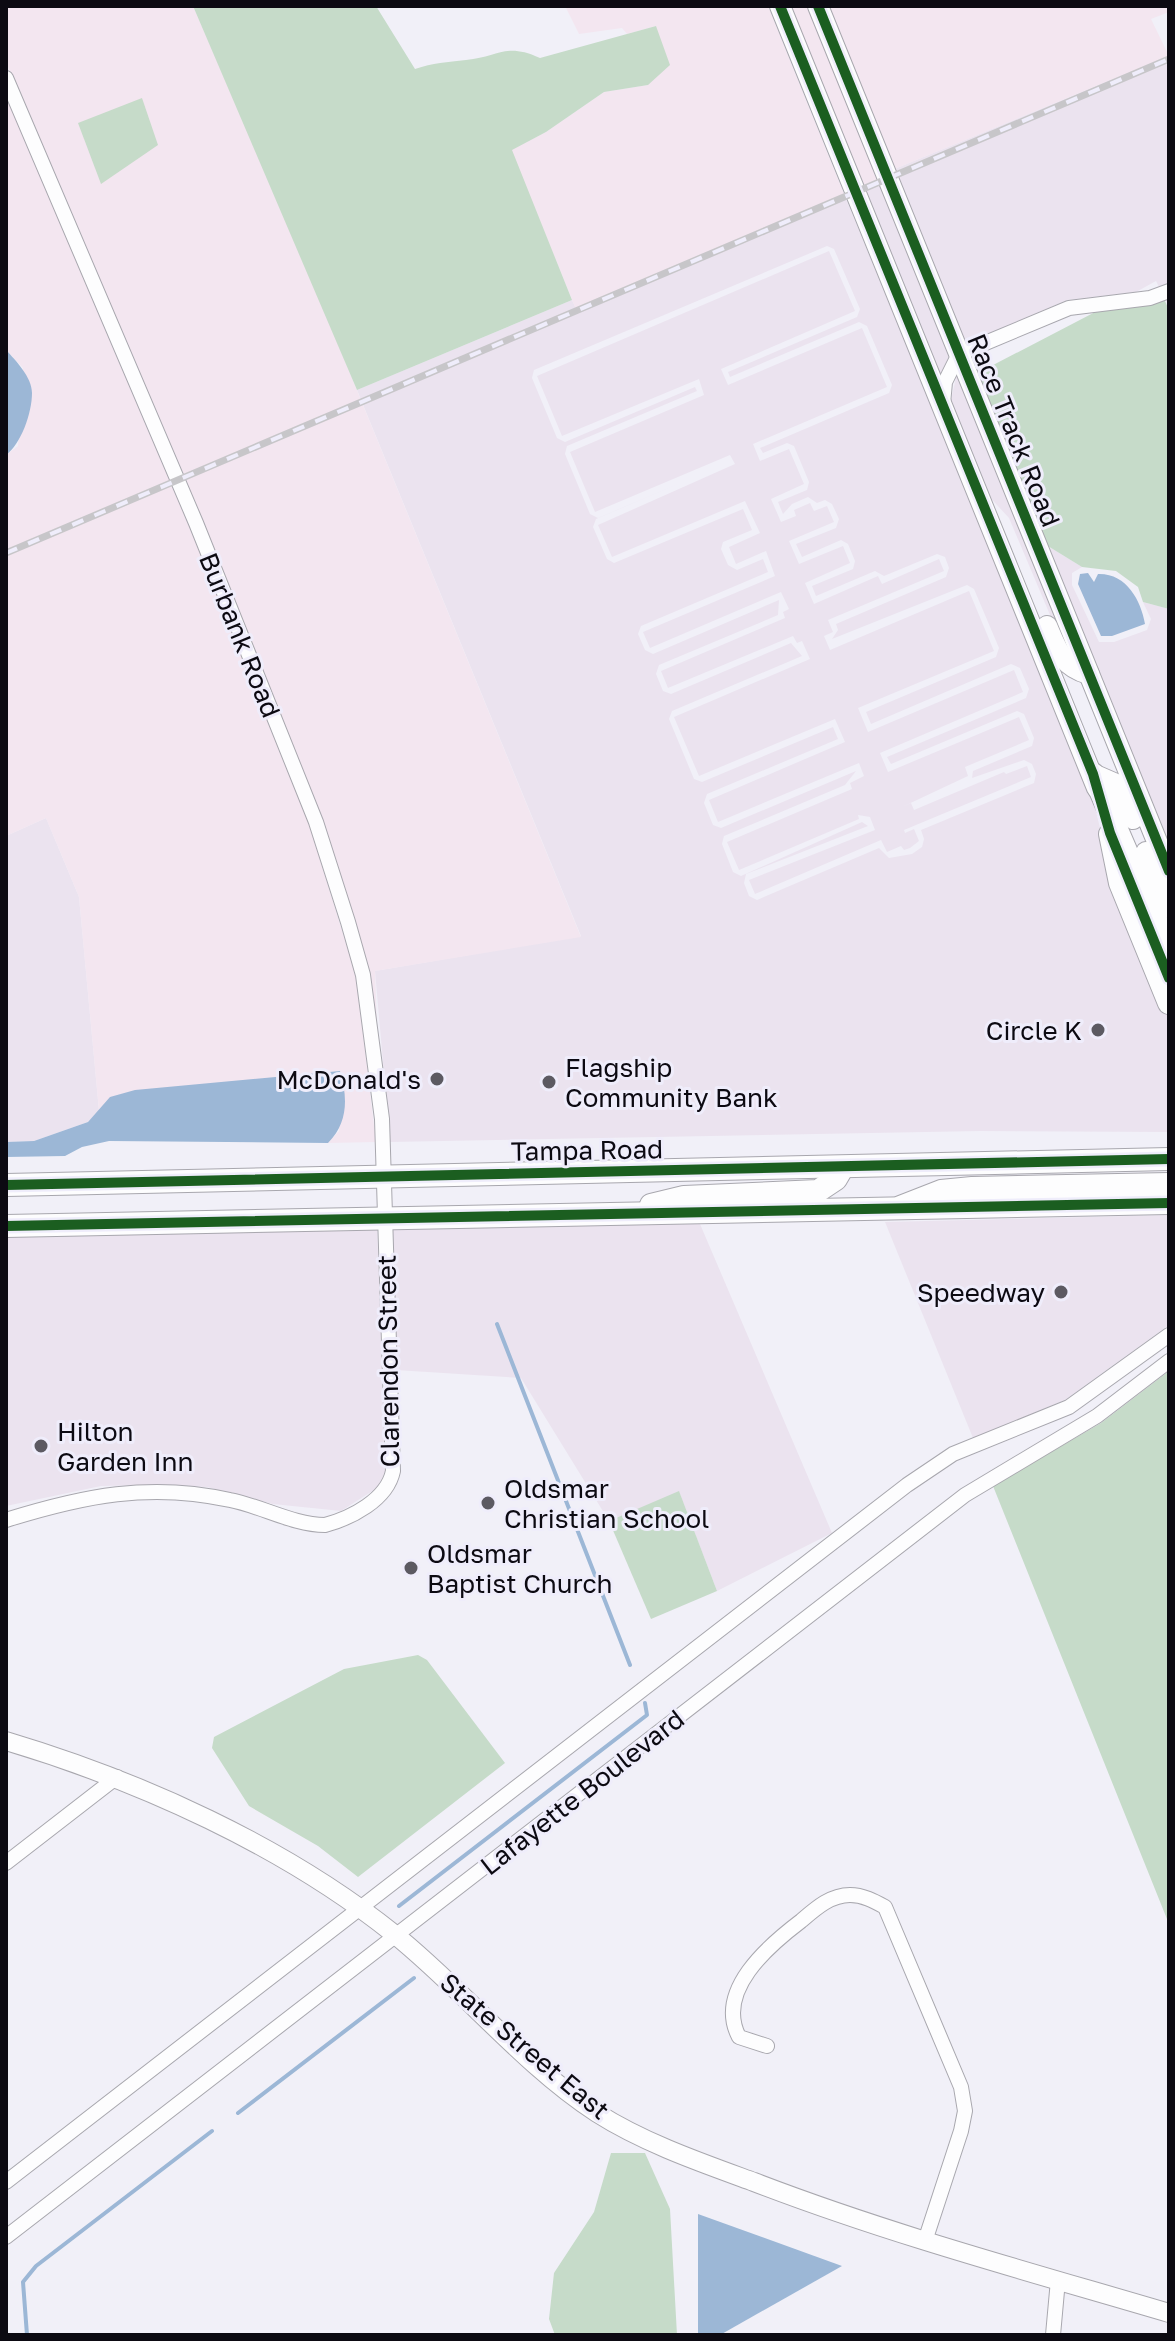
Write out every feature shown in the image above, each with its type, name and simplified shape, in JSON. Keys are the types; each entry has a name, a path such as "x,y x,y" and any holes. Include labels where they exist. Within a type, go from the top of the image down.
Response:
{"main road":[{"path":"780,6 1093,774 1169,950"},
{"name":"Race Track Road","path":"818,6 1169,871"},
{"path":"969,469 992,435"},
{"path":"980,496 1003,521 1058,651 1070,667 1089,674 1077,686 1070,718"},
{"path":"1093,774 1106,757 1109,723"},
{"path":"1093,774 1120,883 1169,1003"},
{"path":"1093,774 1116,784 1123,794 1169,908"},
{"path":"1110,833 1169,978"},
{"name":"Tampa Road","path":"6,1185 1164,1157"},
{"path":"619,1214 684,1197 818,1191 836,1179 843,1167"},
{"path":"893,1209 941,1190 957,1188 1169,1183"},
{"path":"6,1226 384,1216 1169,1203"}],"street":[{"name":"Burbank Road","path":"6,78 196,523 328,856 363,975 385,1176 384,1216"},
{"path":"943,404 945,382 959,354 1069,308 1150,298 1169,291"},
{"name":"Clarendon Street","path":"6,1520 102,1493 154,1492 206,1494 325,1525 376,1500 387,1488 393,1471 384,1216"},
{"name":"Lafayette Boulevard","path":"6,2182 907,1485 953,1454 1069,1407 1166,1343"},
{"name":"Lafayette Boulevard","path":"6,2237 965,1495 1097,1416 1169,1361"},
{"name":"State Street East","path":"6,1741 117,1777 257,1845 361,1909 396,1936 527,2055 597,2113 702,2163 841,2216 1169,2313"},
{"path":"6,1863 117,1777"},
{"path":"767,2046 739,2037 732,2024 735,2000 759,1955 829,1899 849,1895 870,1898 885,1907 961,2087 965,2111 925,2241"},
{"path":"1053,2335 1058,2280"}],"shaded area":[{"path":"6,6 193,6 297,244 581,937 375,971 377,1026 369,974 355,920 322,820 202,521 6,62"},
{"path":"565,6 768,6 846,199 577,312 511,150 546,132 604,92 648,85 656,26 627,34 622,28 579,34"},
{"path":"788,6 811,6 880,177 862,189"},
{"path":"825,6 1169,6 1169,12 1151,19 1169,56 892,170"},
{"path":"1169,56 1169,283 1159,287 1156,281 1136,292 1067,300 963,345 892,170"},
{"path":"6,96 189,526 309,824 356,976 376,1142 328,1143 339,1131 340,1071 99,1111 79,897 46,818 6,836 6,455 18,446 23,368 6,350"},
{"path":"880,177 951,353 939,378 862,189"},
{"path":"846,199 1090,787 1114,885 1169,1020 1169,1132 980,1131 390,1142 375,971 581,936 357,390 572,300 577,311","holes":["827,246 834,249 860,309 857,317 728,372 730,377 859,322 867,326 892,385 889,393 760,448 763,453 787,443 794,446 809,482 807,490 778,502 783,514 792,504 808,497 817,503 825,500 832,504 839,519 836,528 796,544 802,557 841,540 848,544 855,561 853,569 812,586 816,596 875,571 884,576 937,554 945,557 949,568 946,577 836,624 838,630 832,639 967,585 974,589 999,648 996,657 866,712 871,724 1011,664 1020,668 1029,689 1026,698 887,757 891,764 1017,711 1024,714 1034,738 1032,746 973,771 972,778 1024,760 1032,764 1036,774 1034,783 921,830 924,839 922,847 912,854 889,858 879,848 757,900 749,896 744,883 746,874 868,826 862,822 741,876 733,872 722,844 724,836 845,785 856,771 721,828 713,825 704,803 707,794 838,739 833,727 702,782 694,779 669,719 672,711 802,656 791,643 671,694 663,691 656,674 659,665 778,615 779,600 653,654 645,650 638,634 641,626 768,572 763,559 737,570 728,565 721,549 723,542 752,530 743,509 614,563 607,559 593,527 596,519 699,475 598,518 590,514 565,454 567,446 697,391 695,387 565,442 557,438 532,378 534,370"]},
{"path":"829,251 855,311 721,369 728,385 862,328 887,387 753,444 760,461 789,449 804,484 771,499 781,522 796,516 794,510 810,503 814,511 827,506 834,522 789,541 799,564 843,546 850,563 805,583 814,604 878,576 882,584 939,559 944,571 828,620 833,632 824,636 830,650 969,591 994,651 858,708 868,732 1014,670 1023,692 880,753 888,772 1019,717 1029,740 965,767 968,776 902,807 911,803 914,810 1004,772 1006,774 1027,766 1031,777 904,830 905,833 914,829 919,841 910,848 904,850 901,846 887,852 881,840 755,894 749,880 875,830 870,817 858,815 859,819 739,870 727,842 852,789 850,783 864,776 859,763 718,822 709,800 845,742 835,719 699,776 674,717 810,659 802,641 797,643 793,636 668,688 661,671 785,618 783,612 789,609 781,592 650,648 643,632 775,576 766,551 736,564 729,547 760,533 745,501 612,557 598,525 735,464 730,455 595,512 570,452 704,395 699,379 562,436 537,376"},
{"path":"958,369 1077,663 1064,648 1009,518 985,492 950,404"},
{"path":"1043,543 1082,567 1072,573 1072,585 1099,642 1114,642 1147,630 1151,619 1143,602 1169,609 1169,853"},
{"path":"46,818 79,897 99,1111 88,1122 34,1141 6,1142 6,836"},
{"path":"1169,1215 1169,1325 1065,1400 973,1438 885,1222"},
{"path":"700,1224 832,1533 717,1591 679,1492 609,1521 521,1378 396,1370 391,1225"},
{"path":"377,1225 386,1470 377,1488 341,1511 273,1504 207,1487 154,1485 101,1486 6,1506 6,1236"}],"green space":[{"path":"193,6 376,6 415,69 510,51 540,58 656,26 670,65 648,85 604,92 546,132 512,150 572,300 357,390"},
{"path":"142,98 158,145 101,184 78,123"},
{"path":"1165,301 1169,310 1169,609 1143,602 1138,587 1116,571 1082,567 1043,543 974,375 1099,310"},
{"path":"1169,1371 1169,1924 993,1486 1101,1423"},
{"path":"679,1491 717,1591 651,1619 609,1521"},
{"path":"418,1655 427,1660 505,1763 358,1877 318,1846 249,1806 212,1748 214,1737 344,1669"},
{"path":"611,2153 645,2153 670,2209 677,2335 555,2335 549,2319 554,2273 594,2212"}],"water":[{"path":"6,350 26,375 32,393 25,427 6,455"},
{"path":"1088,573 1094,582 1098,574 1117,578 1124,583 1136,597 1145,624 1112,636 1101,636 1078,584 1080,574"},
{"path":"340,1071 344,1091 343,1119 328,1143 109,1141 82,1147 65,1156 6,1157 6,1142 34,1141 88,1122 110,1097 135,1090"},
{"path":"698,2214 842,2266 720,2335 698,2335"}],"waterway":[{"path":"497,1324 630,1665"},
{"path":"399,1906 647,1715 645,1703"},
{"path":"238,2113 414,1978"},
{"path":"27,2335 23,2282 36,2266 212,2131"}],"railway":[{"path":"6,553 1169,59"}],"cycle path":[{"path":"780,6 1093,774 1110,833 1169,978"},
{"path":"818,6 1169,871"},
{"path":"6,1185 1169,1159"},
{"path":"6,1226 1169,1203"}],"place":[{"name":"Circle K","path":"1098,1030"},
{"name":"McDonald's","path":"437,1079"},
{"name":"Flagship Community Bank","path":"549,1082"},
{"name":"Speedway","path":"1061,1292"},
{"name":"Hilton Garden Inn","path":"41,1446"},
{"name":"Oldsmar Christian School","path":"488,1503"},
{"name":"Oldsmar Baptist Church","path":"411,1568"}]}
